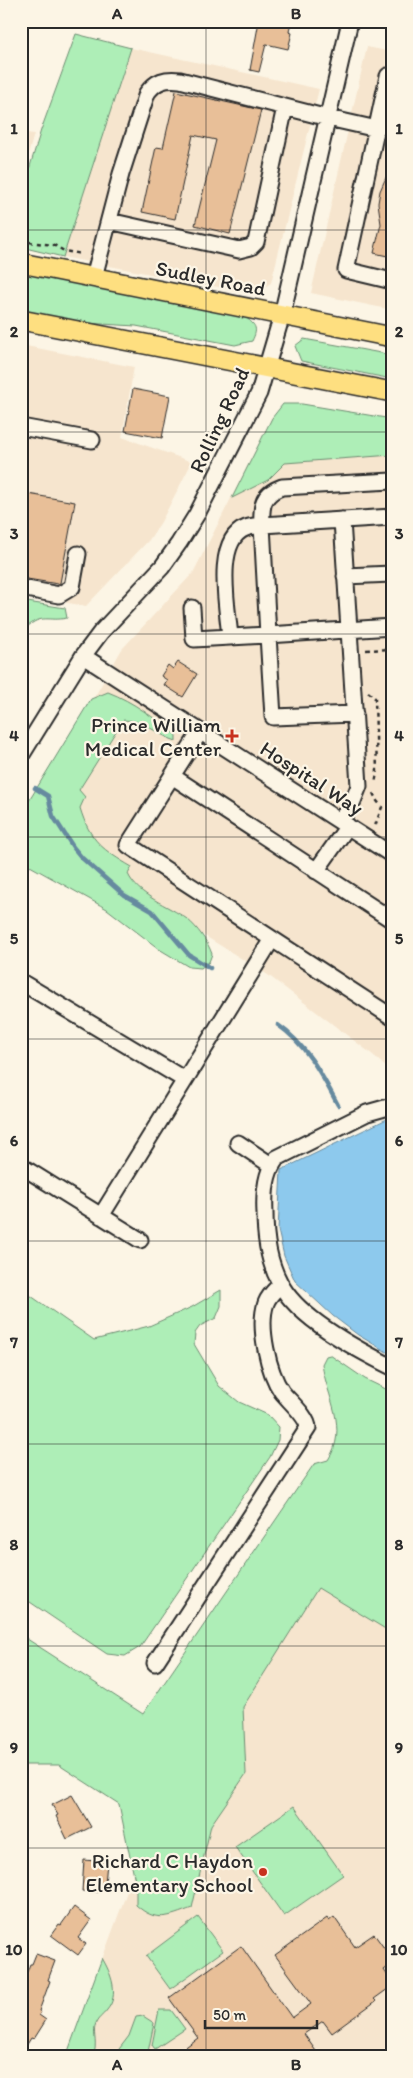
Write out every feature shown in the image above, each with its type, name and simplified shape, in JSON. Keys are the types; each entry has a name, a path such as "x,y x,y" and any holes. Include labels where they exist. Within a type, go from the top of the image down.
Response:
{"main road":[{"name":"Sudley Road","path":"21,264 392,337"},
{"path":"21,320 392,392"}],"street":[{"name":"Rolling Road","path":"21,756 83,656 101,632 162,567 179,543 197,514 259,393 282,315 350,21"},
{"path":"392,77 388,76 386,113 377,129 346,270 392,281"},
{"path":"94,277 121,174 147,93 161,80 171,78 180,80 377,129"},
{"path":"109,221 239,250 251,247 256,242 285,107"},
{"path":"21,427 92,440"},
{"path":"354,714 273,717 261,507 272,490 282,486 392,481"},
{"path":"230,637 226,555 235,536 245,528 262,525 392,517"},
{"path":"316,871 344,824 359,786 342,520"},
{"path":"21,588 60,595 72,587 78,554"},
{"path":"345,576 392,574"},
{"path":"192,608 194,639 392,627"},
{"name":"Hospital Way","path":"83,656 392,855"},
{"path":"200,732 128,845 392,1017"},
{"path":"172,776 392,920"},
{"path":"101,1216 272,939"},
{"path":"21,982 185,1080"},
{"path":"392,1106 368,1113 277,1158 271,1165 265,1192 265,1235 270,1259 280,1285 307,1314 328,1331 392,1367"},
{"path":"238,1143 271,1165"},
{"path":"21,1166 140,1240"},
{"path":"155,1663 308,1428 306,1418 293,1406 281,1390 269,1363 263,1314 267,1301 280,1285"}],"path":[{"path":"21,241 54,245 64,251 82,254"},
{"path":"359,650 392,649"},
{"path":"362,686 375,698 377,773 372,791 382,806 374,831 368,839"}],"shaded area":[{"path":"367,47 392,52 392,310 311,293"},
{"path":"131,48 319,89 271,283 254,294 63,257"},
{"path":"21,132 34,134 21,180"},
{"path":"21,345 134,367 122,437 192,462 161,522 149,540 86,606 21,595"},
{"name":"Prince William Medical Center","path":"283,404 302,404 392,419 392,1073 373,1055 268,975 22,823 122,649 193,573 272,418"},
{"name":"Richard C Haydon Elementary School","path":"313,1575 392,1627 392,2057 66,2057 166,1786"}],"green space":[{"path":"76,34 131,48 63,257 21,247 21,196 41,130"},
{"path":"21,273 244,316 253,324 255,332 252,341 235,345 136,326 85,323 21,311"},
{"path":"304,339 392,355 392,379 301,361 295,346"},
{"path":"283,404 302,404 392,419 392,455 285,463 268,480 232,498 272,418"},
{"path":"21,601 65,608 67,618 41,619 26,628 26,615 21,613"},
{"path":"108,692 127,701 152,717 176,735 176,741 138,722 123,720 79,790 85,797 80,808 88,829 99,844 132,867 128,874 133,882 146,894 187,919 202,935 212,954 209,962 201,968 189,967 159,949 107,909 30,866 21,880 21,814 91,699"},
{"path":"21,1289 94,1340 149,1326 192,1307 221,1290 221,1306 216,1318 200,1326 195,1333 194,1344 219,1386 239,1402 268,1415 279,1427 278,1440 270,1457 140,1647 125,1656 107,1654 21,1596"},
{"path":"330,1355 365,1379 392,1392 392,1633 318,1588 243,1707 246,1774 211,1825 192,1908 169,1916 156,1916 143,1911 136,1905 136,1886 119,1804 59,1765 21,1765 21,1635 143,1714 314,1464 328,1460 337,1436 335,1413 322,1364 326,1356"},
{"path":"294,1806 343,1875 284,1916 235,1847"},
{"path":"198,1917 223,1951 170,1989 146,1956"},
{"path":"102,1958 111,1977 114,1991 111,2004 95,2026 93,2057 66,2057"},
{"path":"159,2010 171,2010 185,2029 155,2049 152,2045"},
{"path":"143,2016 154,2023 147,2057 113,2057 129,2036 136,2017"}],"water":[{"path":"389,1118 392,1123 392,1355 358,1335 333,1316 295,1281 284,1256 278,1230 281,1170"}],"building":[{"path":"259,21 291,21 289,32 292,33 288,49 266,44 259,72 250,70"},
{"path":"176,91 261,110 230,234 195,225 216,140 193,135 175,219 142,212 156,147 163,148"},
{"path":"392,164 392,257 374,253 381,224 378,203 380,191"},
{"path":"133,389 170,396 162,438 125,431"},
{"path":"28,494 75,502 60,583 58,584 21,578 21,519"},
{"path":"178,662 197,674 183,697 164,685 167,680 161,676 168,665 173,669"},
{"path":"72,1795 91,1827 67,1839 52,1805"},
{"path":"84,1860 107,1862 105,1884 99,1884 98,1892 82,1891"},
{"path":"74,1907 91,1920 78,1938 86,1944 78,1955 51,1935"},
{"path":"334,1917 355,1947 374,1934 392,1959 392,1964 384,1970 392,1982 392,1986 374,1999 376,2001 332,2033 323,2021 304,2034 320,2057 172,2057 198,2038 169,1998 241,1946 292,2018 311,2004 275,1955 327,1918 329,1921"},
{"path":"36,1954 55,1961 39,2011 41,2012 39,2015 46,2020 34,2039 31,2038 21,2054 21,1978 24,1971 27,1972 30,1964 32,1964"}],"waterway":[{"path":"35,788 48,796 53,816 82,858 124,895 152,911 189,955 210,968"},
{"path":"278,1025 297,1041 305,1051 338,1105"}],"place":[{"name":"Prince William Medical Center","path":"232,736"},
{"name":"Richard C Haydon Elementary School","path":"263,1872"}]}
